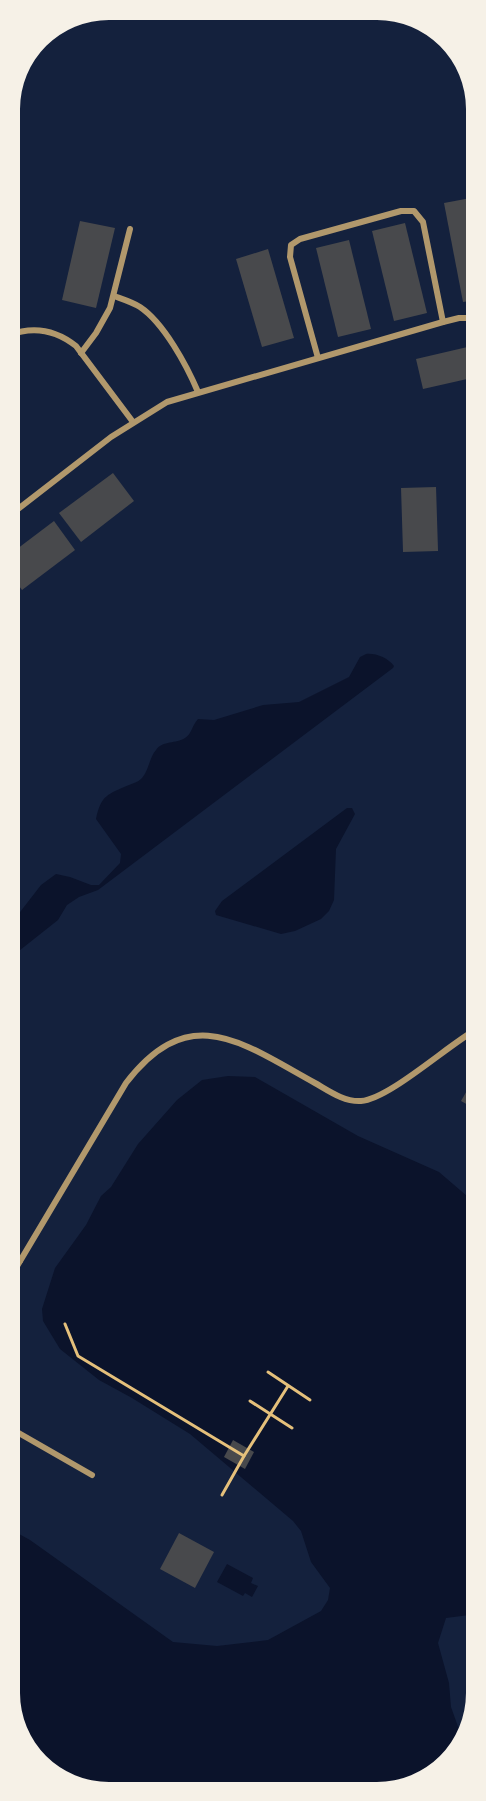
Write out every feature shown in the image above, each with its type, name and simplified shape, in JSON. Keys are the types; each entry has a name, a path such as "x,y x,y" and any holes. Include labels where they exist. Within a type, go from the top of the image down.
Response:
{"street":[{"path":"318,358 290,257 291,245 300,239 401,211 414,211 423,222 443,322"},
{"path":"81,353 103,321 114,296 130,229"},
{"path":"114,296 129,302 149,315 180,354 198,392"},
{"path":"20,508 111,437 167,402 443,322 466,318"},
{"path":"20,332 28,330 49,332 68,340 81,353 133,422"},
{"path":"20,1261 126,1083 154,1052 168,1044 199,1035 227,1038 249,1047 342,1097 362,1101 372,1099 391,1089 466,1037"},
{"path":"19,1433 92,1475"}],"path":[{"path":"65,1324 78,1356 244,1456"},
{"path":"268,1372 310,1400"},
{"path":"222,1494 288,1386"},
{"path":"250,1401 291,1428"}],"water":[{"path":"374,654 394,666 98,890 79,897 67,905 58,920 19,951 19,913 41,885 56,874 91,885 99,885 120,863 121,854 96,819 100,805 106,796 141,779 159,747 185,738 198,719 214,720 263,705 299,702 349,677 360,657"},
{"path":"347,808 352,808 355,814 336,849 334,900 329,911 321,919 295,931 281,934 216,915 215,911 222,901"},
{"path":"228,1076 255,1077 358,1136 439,1172 466,1195 466,1615 446,1618 438,1643 449,1683 451,1707 459,1728 451,1742 432,1763 400,1778 377,1782 109,1782 91,1780 64,1770 54,1763 35,1742 23,1715 19,1692 19,1534 173,1642 217,1646 268,1640 321,1611 328,1600 330,1588 311,1562 301,1531 293,1521 190,1434 99,1380 60,1349 43,1321 42,1309 55,1268 86,1225 101,1196 111,1187 138,1144 177,1100 202,1080"},
{"path":"227,1564 253,1578 251,1583 258,1586 252,1597 245,1593 243,1596 217,1582"}],"building":[{"path":"466,199 466,302 463,302 444,203"},
{"path":"80,221 115,228 96,308 62,300"},
{"path":"405,223 427,313 394,321 372,231"},
{"path":"349,240 371,329 338,337 316,248"},
{"path":"268,249 294,338 262,347 236,259"},
{"path":"466,347 466,379 423,389 416,359"},
{"path":"113,473 134,501 81,542 59,513"},
{"path":"436,487 438,551 403,552 401,488"},
{"path":"54,521 75,550 22,590 20,587 20,547"},
{"path":"466,1092 466,1104 461,1101"},
{"path":"233,1440 254,1452 245,1469 224,1457"},
{"path":"179,1533 214,1552 195,1588 160,1569"}]}
